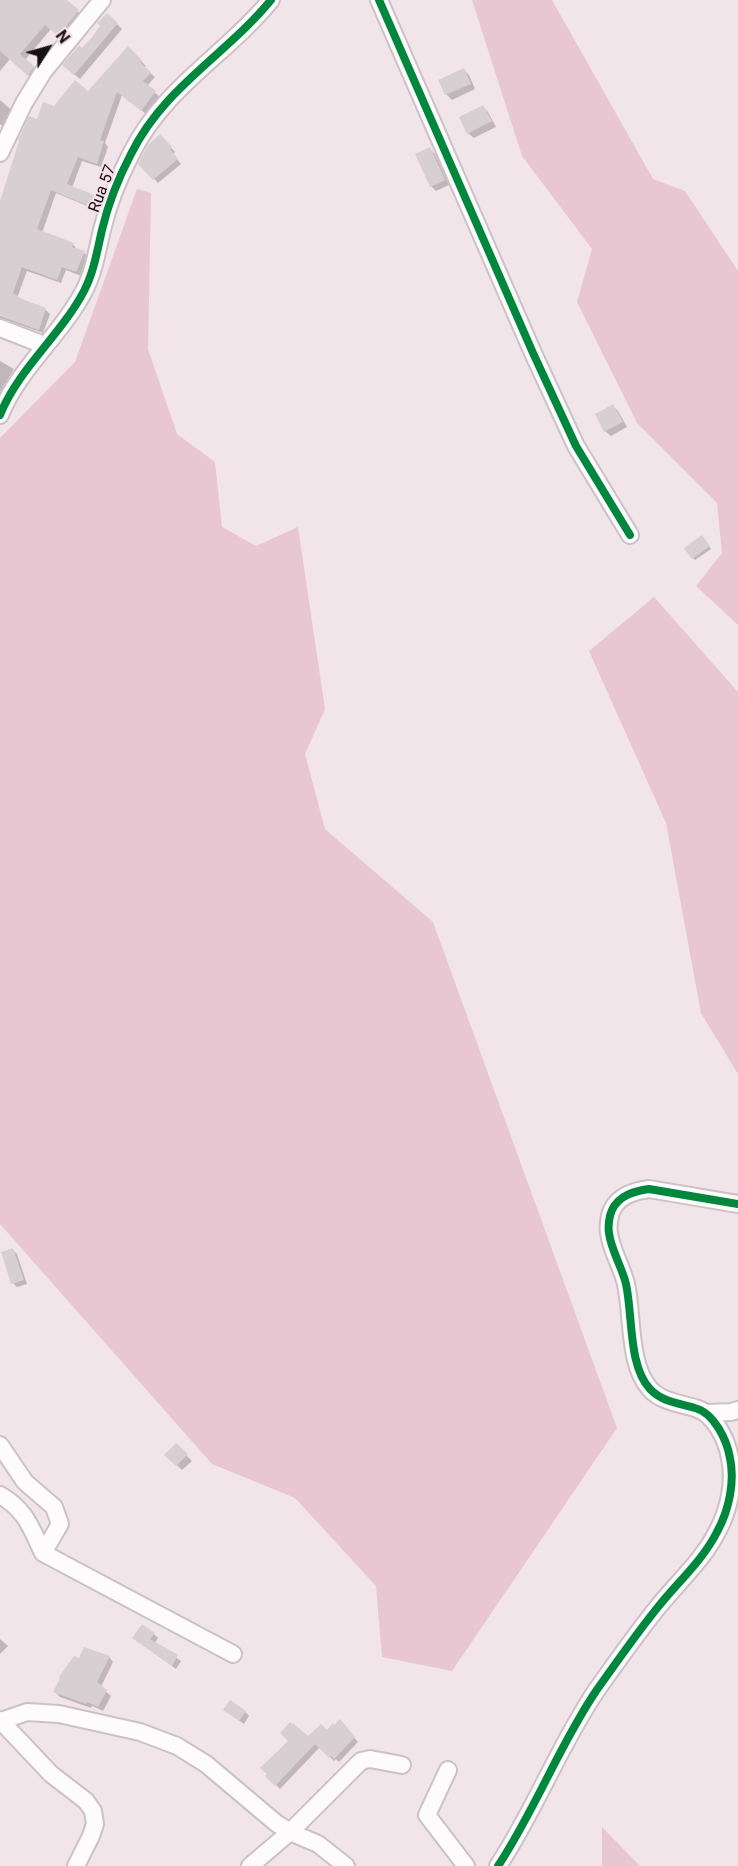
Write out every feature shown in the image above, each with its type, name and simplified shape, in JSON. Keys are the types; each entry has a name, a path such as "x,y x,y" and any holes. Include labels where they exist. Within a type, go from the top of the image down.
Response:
{"street":[{"path":"0,153 24,103 43,72 102,0"},
{"name":"Rua 57","path":"0,415 17,383 44,345 69,316 84,291 92,273 102,230 131,153 177,90 246,27 271,0"},
{"path":"379,0 532,353 576,446 630,536"},
{"path":"0,328 44,345"},
{"path":"498,1866 592,1697 640,1629 711,1545 719,1530 729,1499 732,1473 730,1456 725,1441 706,1413 697,1408 676,1404 662,1398 650,1390 640,1375 635,1359 626,1284 609,1232 611,1212 626,1195 637,1190 649,1189 738,1204"},
{"path":"706,1413 738,1410"},
{"path":"0,1445 25,1482 54,1507 60,1524 43,1553"},
{"path":"0,1495 15,1503 28,1522 43,1553 233,1654"},
{"path":"76,1866 91,1836 94,1824 93,1811 86,1802 51,1774 0,1721 27,1712 59,1714 140,1732 177,1746 206,1764 276,1823 318,1844 346,1866"},
{"path":"250,1866 290,1832 361,1761 370,1759 402,1765"},
{"path":"448,1770 427,1815 466,1866"}],"shaded area":[{"path":"472,0 552,0 653,179 685,191 738,271 738,625 696,586 722,553 717,503 637,423 577,302 592,249 522,156"},
{"path":"137,189 151,193 148,349 177,434 215,462 222,527 256,546 298,527 325,709 305,754 325,829 433,922 617,1428 452,1671 382,1657 376,1586 295,1498 212,1464 0,1224 0,438 75,362"},
{"path":"654,597 738,692 738,1074 701,1013 666,823 589,651"},
{"path":"602,1827 640,1866 602,1866"}],"building":[{"path":"0,0 67,0 79,10 58,36 45,25 20,54 34,66 28,76 0,51"},
{"path":"107,13 118,23 74,75 62,65 79,45 82,48 92,37 100,26 97,23"},
{"path":"128,46 151,72 143,81 156,91 141,111 117,92 100,140 104,141 97,164 78,157 67,184 99,197 94,208 51,190 37,229 74,243 72,247 85,251 76,272 62,267 57,280 22,267 13,293 46,308 39,330 0,316 0,201 18,140 29,116 37,119 43,102 54,106 75,80 88,91"},
{"path":"464,68 471,84 445,95 438,80"},
{"path":"483,105 492,121 467,134 459,117"},
{"path":"160,134 172,147 170,149 178,159 153,180 138,164 148,145"},
{"path":"430,147 445,180 430,187 415,154"},
{"path":"613,404 623,422 604,432 595,414"},
{"path":"702,535 710,546 692,559 684,548"},
{"path":"13,1248 24,1280 11,1284 1,1252"},
{"path":"176,1443 188,1454 176,1466 164,1455"},
{"path":"142,1624 155,1633 150,1639 178,1655 172,1666 132,1638"},
{"path":"84,1647 110,1656 97,1682 107,1690 98,1707 53,1692 59,1677 74,1656 79,1658"},
{"path":"230,1700 246,1711 239,1721 223,1710"},
{"path":"340,1719 355,1737 334,1759 331,1756 329,1758 315,1744 275,1786 265,1776 267,1774 260,1768 288,1741 280,1733 290,1722 308,1736 321,1724 327,1730"}],"cycle path":[{"path":"0,415 18,382 75,307 84,291 93,269 104,220 114,191 145,130 178,90 235,38 271,0"},
{"path":"379,0 576,446 630,535"},
{"path":"498,1866 596,1691 665,1598 705,1552 721,1523 730,1496 732,1477 730,1458 723,1436 714,1421 702,1411 660,1397 643,1379 632,1340 626,1284 610,1239 611,1212 623,1197 649,1189 738,1204"}]}
